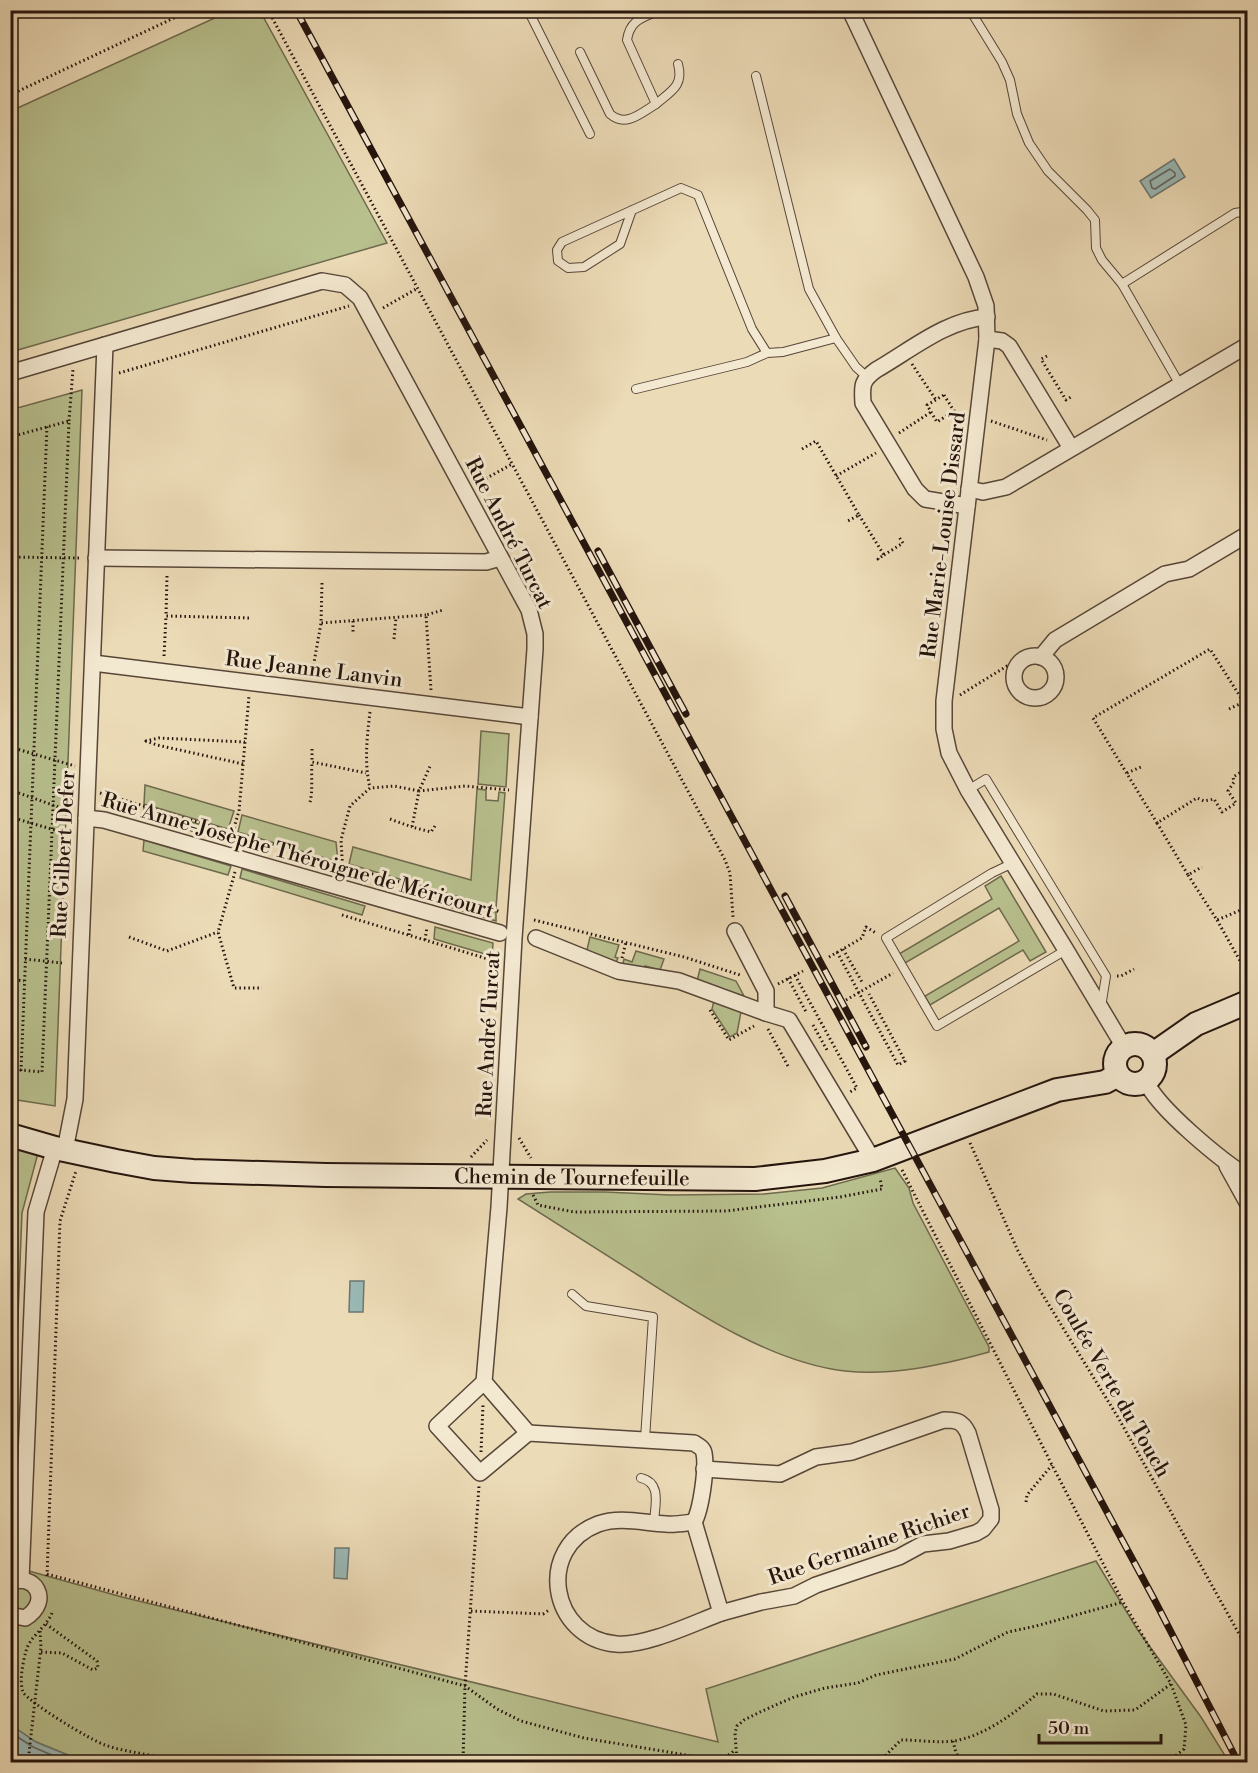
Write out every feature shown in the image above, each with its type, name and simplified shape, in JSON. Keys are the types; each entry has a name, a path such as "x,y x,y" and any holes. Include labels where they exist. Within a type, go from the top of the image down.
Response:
{"street":[{"name":"Rue Marie-Louise Dissard","path":"850,10 984,294 987,339 944,701 944,729 949,753 968,790 1124,1047"},
{"name":"Rue André Turcat","path":"10,373 322,281 345,285 360,298 529,610 533,621 535,649 514,938 501,1177 484,1382"},
{"path":"966,506 925,498 915,489 863,403 862,386 867,377 952,325 972,318 987,317"},
{"path":"987,339 1002,341 1009,346 1068,443"},
{"name":"Rue Gilbert Defer","path":"16,1582 36,1212 66,1154 75,1099 105,345"},
{"path":"969,489 983,492 1006,487 1068,443 1180,385 1248,345"},
{"path":"1041,657 1055,640 1165,574 1189,569 1248,534"},
{"path":"96,558 486,562 500,558"},
{"path":"1032,656 1041,657 1051,663 1056,677 1055,685 1049,693 1035,698 1025,695 1016,686 1014,675 1022,660 1032,656"},
{"name":"Rue Jeanne Lanvin","path":"93,663 530,717"},
{"name":"Rue Anne-Josèphe Théroigne de Méricourt","path":"86,818 104,820 500,933"},
{"path":"735,931 766,991 766,1013"},
{"path":"536,938 618,971 679,981 789,1020 883,1156"},
{"path":"1153,1054 1196,1024 1248,1002"},
{"path":"1140,1044 1153,1054 1154,1069 1146,1081 1131,1084 1118,1075 1115,1060 1124,1047 1140,1044"},
{"name":"Chemin de Tournefeuille","path":"10,1135 66,1154 154,1168 193,1171 326,1175 755,1179 825,1171 883,1156 1057,1090 1105,1082 1118,1075"},
{"path":"1146,1081 1149,1089 1163,1106 1226,1164 1248,1178"},
{"path":"1226,1164 1248,1203"},
{"path":"528,1433 484,1382 437,1426 480,1473 528,1433 694,1443 704,1452 698,1515 694,1522 721,1613 651,1639 620,1645 592,1638 578,1629 567,1616 562,1603 557,1586 557,1574 565,1552 585,1530 614,1520 665,1524 694,1522"},
{"name":"Rue Germaine Richier","path":"704,1468 780,1474 816,1457 852,1452 944,1420 957,1420 964,1425 968,1433 991,1510 991,1518 983,1529 976,1533 949,1541 923,1544 899,1557 816,1585 794,1596 721,1613"},
{"path":"10,1615 25,1618 35,1612 40,1602 38,1591 30,1582 16,1582"}],"lane":[{"path":"528,10 590,134"},
{"path":"656,104 627,40 628,29 636,21 660,10"},
{"path":"969,10 1002,62 1010,80 1017,114 1029,143 1048,171 1095,220 1096,248 1102,260 1122,284 1180,385"},
{"path":"580,52 610,114 617,120 627,121 656,104 677,86 681,75 678,64"},
{"path":"756,76 808,288 836,338 856,367 867,377"},
{"path":"632,210 620,244 584,267 568,268 558,261 557,250 562,242 632,210 681,188 698,195 752,329 767,353"},
{"path":"1122,284 1235,213 1248,212"},
{"path":"636,389 747,362 767,353 783,352 836,338"},
{"path":"968,790 986,779 1100,966 1106,976 1100,1008"},
{"path":"1013,863 992,873 886,938 936,1026 1066,950"},
{"path":"572,1294 586,1306 653,1317 645,1439"},
{"path":"641,1478 654,1484 656,1491 654,1522"}],"path":[{"path":"10,96 191,10"},
{"path":"268,10 728,867 735,931"},
{"path":"369,316 418,288"},
{"path":"117,373 349,306"},
{"path":"905,353 936,400"},
{"path":"1047,356 1041,359 1045,366 1066,400 1071,397"},
{"path":"10,1069 42,1072 69,421 74,367"},
{"path":"954,411 937,422 927,405 944,395 954,411 1053,442 1068,443"},
{"path":"10,437 69,421"},
{"path":"21,1071 47,426"},
{"path":"802,449 816,441 884,555"},
{"path":"478,483 512,464"},
{"path":"846,522 859,515"},
{"path":"880,561 878,559 903,543 899,537"},
{"path":"10,557 96,558"},
{"path":"164,671 167,576"},
{"path":"311,679 321,623 322,583"},
{"path":"321,623 426,615 443,610"},
{"path":"426,615 431,695"},
{"path":"166,616 250,618"},
{"path":"394,639 396,617"},
{"path":"353,621 353,634"},
{"path":"1248,709 1210,649 1093,718 1248,975"},
{"path":"944,701 962,694 1007,666 1018,665"},
{"path":"249,694 238,811 232,832 232,857 218,932 234,988 262,988"},
{"path":"1228,709 1244,702"},
{"path":"370,709 365,753 366,773 370,788"},
{"path":"243,764 146,741 159,738 245,742"},
{"path":"10,747 88,769"},
{"path":"310,802 312,749"},
{"path":"312,762 366,773"},
{"path":"412,827 419,791 431,764"},
{"path":"1127,773 1141,767"},
{"path":"1157,823 1197,798 1204,801 1214,799 1222,812 1236,803 1228,791 1234,782 1233,777 1248,768"},
{"path":"338,888 343,875 341,840 350,806 370,788 394,786 419,791 465,786 508,790"},
{"path":"10,790 54,804 86,818"},
{"path":"100,793 501,912"},
{"path":"10,817 85,839"},
{"path":"390,819 431,832 435,826"},
{"path":"1188,874 1202,867"},
{"path":"1216,920 1248,907"},
{"path":"342,915 498,962"},
{"path":"829,957 862,938 866,927 886,938"},
{"path":"129,937 167,951 218,932"},
{"path":"843,948 862,982"},
{"path":"837,952 898,1065 905,1061 869,994"},
{"path":"25,959 62,963"},
{"path":"1121,976 1134,969"},
{"path":"803,971 787,979 806,1012"},
{"path":"846,1000 893,974"},
{"path":"795,975 857,1088 850,1092 845,1082"},
{"path":"10,979 24,981"},
{"path":"706,990 709,1009 729,1040 753,1028 766,1013"},
{"path":"813,1025 829,1053"},
{"name":"Coulée Verte du Touch","path":"963,1125 1027,1268 1119,1419 1248,1650"},
{"path":"50,1584 46,1577 60,1221 66,1154"},
{"path":"883,1156 1052,1466 1123,1602 1171,1684 1186,1725 1184,1749 1174,1757 1154,1762"},
{"path":"531,1191 538,1205 574,1212 726,1212 882,1190"},
{"path":"463,1762 465,1686 484,1382"},
{"path":"1026,1502 1027,1495 1048,1467 1052,1466"},
{"path":"47,1574 465,1686 497,1709 521,1721 584,1738 718,1761 735,1750"},
{"path":"737,1762 735,1734 737,1726 744,1720 794,1697 858,1683 876,1675 955,1659 1008,1632 1123,1602"},
{"path":"471,1611 543,1614 562,1603"},
{"path":"54,1607 46,1624 28,1644 22,1681 23,1692 41,1708 103,1745 172,1762"},
{"path":"41,1652 62,1653 93,1670 98,1668 97,1661 46,1624"},
{"path":"28,1762 42,1640"},
{"path":"879,1762 901,1740 953,1741 990,1728 1020,1709 1038,1694 1053,1694 1104,1712 1135,1710 1171,1684"},
{"path":"953,1741 956,1753 962,1762"}],"green space":[{"path":"230,11 260,11 387,243 11,352 11,111"},
{"path":"82,390 55,1106 11,1099 10,410"},
{"path":"481,731 509,734 506,787 478,784"},
{"path":"145,785 234,811 228,829 144,804"},
{"path":"477,789 486,790 486,800 498,801 499,792 505,793 496,908 349,864 353,847 471,880"},
{"path":"144,808 226,832 223,841 144,816"},
{"path":"242,815 336,842 338,862 238,832"},
{"path":"144,840 231,866 228,875 143,851"},
{"path":"242,869 365,906 362,915 240,878"},
{"path":"1001,876 1046,952 1030,961 1023,950 930,1005 925,996 1019,941 999,908 905,963 899,954 992,899 985,886"},
{"path":"404,885 496,912 496,921 404,893"},
{"path":"435,927 493,943 492,956 434,939"},
{"path":"590,937 619,945 615,957 618,958 614,966 586,954"},
{"path":"636,951 664,959 660,970 645,966 643,971 622,968 624,959 632,962"},
{"path":"700,969 736,981 744,996 697,981"},
{"path":"714,1000 741,1012 737,1033 730,1037 712,1009"},
{"path":"11,1145 38,1153 22,1213 11,1494"},
{"path":"895,1168 909,1188 913,1203 989,1347 989,1352 936,1365 882,1372 845,1371 791,1358 765,1348 713,1321 518,1199 526,1194 550,1192 670,1195 764,1194 822,1188"},
{"path":"1096,1561 1137,1629 1201,1717 1229,1762 85,1762 36,1742 11,1725 11,1566 122,1597 718,1742 706,1689"}],"water":[{"path":"1174,159 1185,177 1151,198 1140,181"},
{"path":"350,1281 364,1281 363,1312 349,1312"},
{"path":"335,1548 349,1548 347,1579 334,1578"},
{"path":"11,1725 36,1742 85,1762 11,1762"}],"railway":[{"path":"296,10 1154,1599 1238,1762"},
{"path":"598,551 686,714"},
{"path":"785,896 866,1047"}]}
